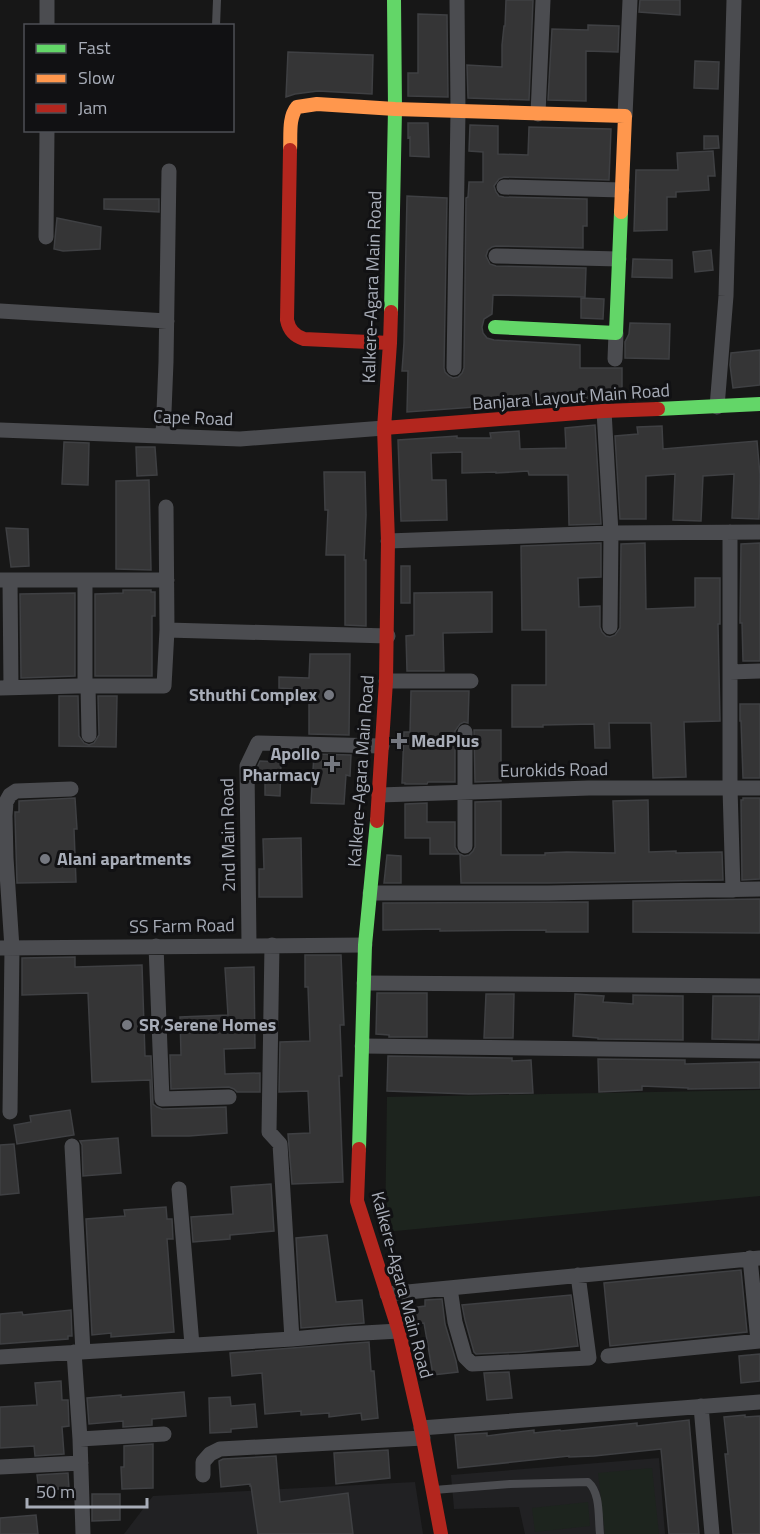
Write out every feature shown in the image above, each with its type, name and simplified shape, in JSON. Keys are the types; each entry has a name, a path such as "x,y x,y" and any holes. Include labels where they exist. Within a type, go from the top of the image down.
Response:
{"street":[{"path":"47,0 47,24"},
{"name":"Kalkere-Agara Main Road","path":"394,0 395,109 390,343 384,428 388,541 388,636 379,795 365,945 357,1201 399,1331 422,1433 441,1534"},
{"path":"454,368 458,111 456,0"},
{"path":"538,114 543,0"},
{"path":"615,358 630,0"},
{"path":"717,407 726,296 734,0"},
{"path":"390,343 304,339 296,337 288,328 291,119 297,107 317,104 395,109 625,116"},
{"path":"46,237 47,132"},
{"path":"163,436 170,171"},
{"path":"504,187 622,190"},
{"path":"496,256 619,259"},
{"path":"0,311 167,321"},
{"path":"495,327 616,333"},
{"name":"Banjara Layout Main Road","path":"384,428 604,411 760,404"},
{"path":"604,411 611,533 610,627"},
{"name":"Cape Road","path":"0,430 240,439 384,428"},
{"path":"166,507 167,630 164,686 5,688 5,580 166,580"},
{"path":"730,532 730,788 733,890"},
{"path":"388,541 611,533 760,532"},
{"path":"85,580 89,735"},
{"path":"167,630 388,636"},
{"path":"730,672 760,671"},
{"path":"386,681 471,681"},
{"path":"465,732 465,846"},
{"name":"2nd Main Road","path":"249,945 247,766 258,743 382,746"},
{"name":"Eurokids Road","path":"379,795 589,788 760,788"},
{"path":"10,1112 6,948 6,802 16,791 71,789"},
{"path":"370,893 760,889"},
{"path":"272,945 269,1132 280,1144 292,1339"},
{"name":"SS Farm Road","path":"6,948 365,945"},
{"path":"156,946 162,1099 229,1097"},
{"path":"364,983 760,986"},
{"path":"362,1046 760,1051"},
{"path":"72,1146 83,1534"},
{"path":"179,1189 192,1345"},
{"path":"387,1294 755,1258 759,1341 608,1356"},
{"path":"450,1288 454,1322 465,1357 472,1364 589,1358 578,1275"},
{"path":"0,1357 399,1331"},
{"path":"203,1475 203,1462 210,1454 220,1449 760,1402"},
{"path":"701,1406 712,1534"},
{"path":"80,1438 164,1434"},
{"path":"0,1467 81,1463"}],"lane":[{"path":"216,24 217,0"},
{"path":"433,1490 510,1484 588,1482 593,1486 597,1499 600,1534"}],"shaded area":[{"path":"760,1090 760,1196 385,1232 387,1097"},
{"path":"659,1458 665,1534 525,1534 519,1507 454,1509 451,1475"},
{"path":"652,1468 659,1534 605,1534 598,1473"},
{"path":"415,1482 423,1534 124,1534 153,1496"},
{"path":"588,1502 590,1526 535,1532 532,1508"}],"building":[{"path":"506,0 533,0 529,100 468,98 467,65 502,67"},
{"path":"640,0 680,0 680,15 639,12"},
{"path":"418,14 447,15 448,97 408,96 408,73 418,73"},
{"path":"588,25 619,26 618,52 586,51 586,101 548,100 552,29 588,30"},
{"path":"288,52 373,55 372,94 318,91 286,97"},
{"path":"695,61 719,62 718,89 694,88"},
{"path":"408,123 428,123 429,157 410,156"},
{"path":"470,125 498,126 498,154 528,155 529,127 611,129 609,180 504,177 499,179 494,186 499,196 504,197 587,199 587,226 583,226 583,248 496,246 488,250 486,256 490,264 496,266 586,268 585,297 493,295 492,314 484,319 482,327 487,338 494,340 580,345 580,368 622,368 622,397 580,399 580,396 556,396 556,401 407,412 408,371 402,371 407,196 447,198 444,368 449,376 458,377 464,368 466,198 469,182 483,182 483,152 469,151"},
{"path":"704,136 718,136 719,148 704,149"},
{"path":"713,151 715,176 708,176 709,190 676,192 676,197 667,197 667,230 634,231 636,170 678,170 677,153"},
{"path":"104,199 159,199 159,212 104,209"},
{"path":"57,218 101,227 100,249 63,251 54,249"},
{"path":"711,250 713,270 695,272 693,252"},
{"path":"633,259 672,260 672,278 632,277"},
{"path":"581,298 604,299 603,319 581,318"},
{"path":"630,323 670,324 669,359 625,358 625,342 629,334"},
{"path":"760,350 760,385 733,388 731,353"},
{"path":"595,425 601,524 569,525 568,475 529,475 528,471 462,473 462,452 431,453 432,480 446,480 447,520 401,521 398,440 457,436 457,438 491,438 490,433 519,431 520,449 566,448 565,428"},
{"path":"662,426 663,449 757,441 760,475 759,519 732,518 734,474 703,476 701,521 673,520 675,474 646,476 646,519 620,519 615,436 638,434 637,427"},
{"path":"64,442 89,443 88,485 62,484"},
{"path":"136,447 155,447 157,475 137,476"},
{"path":"324,472 365,472 366,626 345,625 345,555 326,555 328,510 325,510"},
{"path":"149,480 151,570 116,569 116,481"},
{"path":"6,528 28,529 29,566 11,567"},
{"path":"601,543 601,577 578,578 579,607 600,606 600,627 606,636 615,635 620,628 621,544 645,543 646,609 695,607 695,578 720,578 720,624 718,624 720,721 684,722 686,777 653,778 651,723 609,723 610,748 595,748 594,724 512,727 512,685 546,685 546,630 522,630 521,546"},
{"path":"760,543 760,661 743,661 742,623 740,623 741,544"},
{"path":"401,566 410,566 410,603 401,603"},
{"path":"123,590 155,592 155,616 152,616 152,676 95,676 95,594 123,593"},
{"path":"492,592 492,632 443,633 444,671 407,671 406,636 414,635 414,593"},
{"path":"75,593 75,676 21,678 20,594"},
{"name":"Sthuthi Complex","path":"310,654 350,654 349,735 309,734 309,690 279,688 279,677 309,678"},
{"path":"411,691 469,691 468,723 460,724 455,731 455,782 402,783 404,732 410,732"},
{"path":"59,696 78,696 79,736 84,743 89,745 94,743 99,735 98,696 117,696 116,747 59,746"},
{"path":"740,704 760,704 760,778 743,778"},
{"path":"474,730 501,730 501,781 475,782"},
{"path":"314,754 351,755 350,776 346,775 344,804 311,803"},
{"path":"260,761 281,762 280,796 265,795 265,782 257,782 257,768"},
{"path":"75,798 76,882 17,883 15,812 19,812 19,801"},
{"path":"760,798 760,879 742,880 741,800"},
{"path":"648,800 649,852 722,852 723,880 461,883 460,854 469,855 475,847 475,802 501,801 501,855 545,855 545,853 567,852 615,853 613,801"},
{"path":"427,803 427,822 455,822 455,847 459,854 430,854 430,838 405,838 405,804"},
{"path":"301,838 302,897 259,897 259,869 264,869 263,839"},
{"path":"387,855 401,856 401,883 384,883"},
{"path":"760,899 760,933 633,932 633,901"},
{"path":"588,902 588,932 383,930 383,903"},
{"path":"305,955 341,955 344,1025 340,1025 342,1076 339,1076 343,1182 292,1184 288,1134 310,1133 308,1091 279,1092 280,1042 310,1041 308,987 305,987"},
{"path":"75,957 75,967 142,965 145,1056 151,1056 153,1104 162,1109 226,1107 227,1133 152,1136 150,1080 92,1082 88,993 22,995 22,958"},
{"path":"254,967 255,1048 224,1049 225,1074 260,1073 260,1092 237,1092 229,1087 171,1089 170,1055 181,1055 180,1017 228,1015 225,968"},
{"path":"377,993 427,993 427,1037 389,1037 389,1035 376,1034"},
{"path":"486,994 514,994 513,1038 484,1038"},
{"path":"575,994 604,996 603,1002 633,1004 633,995 683,996 683,1040 598,1039 573,1036"},
{"path":"713,996 760,996 759,1040 712,1039"},
{"path":"388,1056 531,1060 533,1093 469,1094 387,1091"},
{"path":"598,1059 685,1060 685,1064 760,1062 760,1088 688,1089 642,1086 642,1090 599,1092"},
{"path":"70,1110 74,1135 17,1144 14,1125 31,1122 30,1116"},
{"path":"118,1138 121,1173 83,1176 80,1141"},
{"path":"14,1144 19,1193 0,1195 0,1145"},
{"path":"271,1184 274,1231 230,1235 230,1239 193,1242 191,1217 233,1214 231,1187"},
{"path":"166,1207 167,1219 172,1219 173,1239 167,1239 174,1332 111,1337 111,1333 92,1335 86,1219 125,1216 124,1210"},
{"path":"327,1235 336,1302 362,1300 364,1323 301,1328 296,1238"},
{"path":"741,1270 747,1332 610,1346 604,1283"},
{"path":"571,1295 578,1346 522,1352 476,1354 474,1352 462,1305"},
{"path":"442,1299 445,1324 458,1372 433,1375 424,1323 413,1325 411,1308 425,1306 425,1300"},
{"path":"71,1310 72,1336 68,1336 68,1339 0,1344 0,1314 22,1312 23,1315"},
{"path":"369,1342 378,1418 362,1420 361,1413 329,1417 329,1413 301,1415 301,1411 265,1414 262,1373 232,1376 230,1353"},
{"path":"760,1354 760,1381 741,1383 739,1356"},
{"path":"509,1372 512,1398 487,1400 484,1373"},
{"path":"61,1381 62,1400 68,1400 69,1426 62,1427 64,1454 35,1456 34,1446 0,1448 0,1407 37,1405 35,1383"},
{"path":"184,1392 186,1416 152,1419 152,1425 123,1427 123,1421 89,1424 87,1398"},
{"path":"230,1397 231,1406 255,1404 257,1427 210,1433 209,1398"},
{"path":"745,1415 745,1417 760,1416 760,1534 733,1534 725,1454 728,1454 724,1417"},
{"path":"689,1420 699,1534 669,1534 661,1449 458,1468 455,1435 487,1433 487,1436 534,1430 534,1433"},
{"path":"153,1444 153,1488 122,1489 121,1467 124,1467 124,1446"},
{"path":"388,1450 390,1478 336,1484 334,1453"},
{"path":"276,1456 280,1502 348,1493 353,1534 258,1534 250,1484 221,1487 219,1461"},
{"path":"68,1473 69,1488 39,1491 37,1475"},
{"path":"92,1494 120,1494 120,1520 92,1521"},
{"path":"36,1515 38,1534 0,1534 0,1518"}],"traffic: fast":[{"path":"391,312 395,109 394,0"},
{"path":"495,327 616,333 621,212"},
{"path":"658,409 760,404"},
{"path":"359,1149 365,945 377,821"}],"traffic: slow":[{"path":"290,150 291,122 294,111 297,107 317,104 395,109 625,116 621,212"}],"traffic: jam":[{"path":"290,150 287,320 289,327 304,339 390,343"},
{"path":"377,821 386,681 388,541 384,428 391,312"},
{"path":"384,428 658,409"},
{"path":"359,1149 357,1201 399,1331 421,1428 441,1534"}],"place":[{"name":"Sthuthi Complex","path":"329,695"},
{"name":"MedPlus","path":"399,741"},
{"name":"Apollo Pharmacy","path":"332,764"},
{"name":"Alani apartments","path":"45,859"},
{"name":"SR Serene Homes","path":"127,1025"}]}
